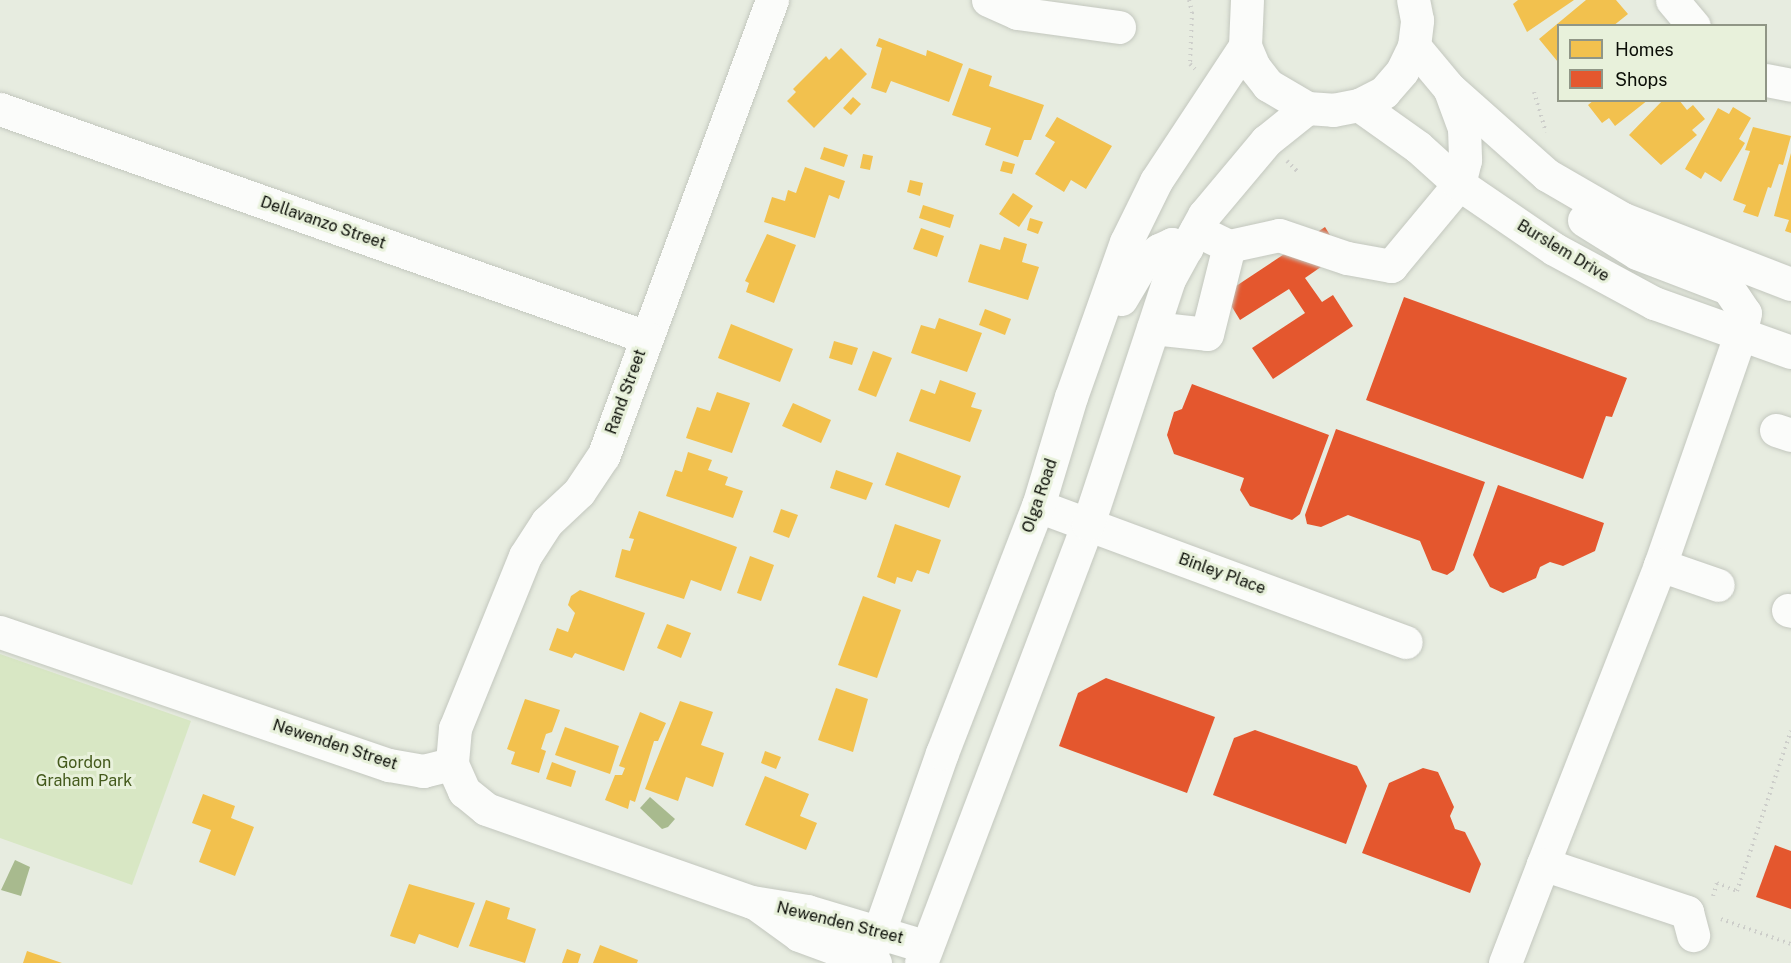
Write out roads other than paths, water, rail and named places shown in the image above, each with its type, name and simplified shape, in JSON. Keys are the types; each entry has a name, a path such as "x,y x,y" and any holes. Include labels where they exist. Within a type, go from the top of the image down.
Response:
{"main road":[{"name":"Rand Street","path":"452,764 455,728 525,556 548,522 579,492 603,456 772,0"},
{"path":"988,0 1017,13 1119,27"},
{"path":"1247,0 1245,46 1254,67 1268,85 1307,108 1333,110 1359,105 1384,92 1402,71 1414,46 1417,20 1413,0"},
{"path":"1672,0 1692,24"},
{"name":"Olga Road","path":"870,962 942,753 1038,506 1071,397 1126,242 1156,181 1245,46"},
{"path":"1414,46 1449,88 1547,175 1583,219 1637,253 1728,288 1745,313 1740,335 1660,565 1505,963"},
{"path":"1767,80 1791,85"},
{"path":"1071,397 1143,262 1172,244 1191,239 1229,246 1279,235 1347,258 1391,266 1458,184 1465,160 1464,128 1449,88"},
{"name":"Burslem Drive","path":"1359,105 1418,147 1458,184 1554,249 1653,303 1791,352"},
{"path":"924,955 1088,524 1169,279 1191,239 1245,165 1307,108"},
{"name":"Dellavanzo Street","path":"0,109 646,338"},
{"path":"1547,175 1623,219 1791,284"},
{"path":"1153,328 1207,334 1229,246"},
{"name":"Binley Place","path":"1038,506 1406,642"},
{"path":"1660,565 1718,585"},
{"name":"Newenden Street","path":"0,632 389,765 423,771 452,764 464,791 486,809 752,902 807,911 880,930 924,955"},
{"path":"1543,864 1687,912 1705,926"},
{"name":"Newenden Street","path":"752,902 799,935 870,962"}],"park label":[{"name":"Gordon Graham Park","path":"84,772"}]}
